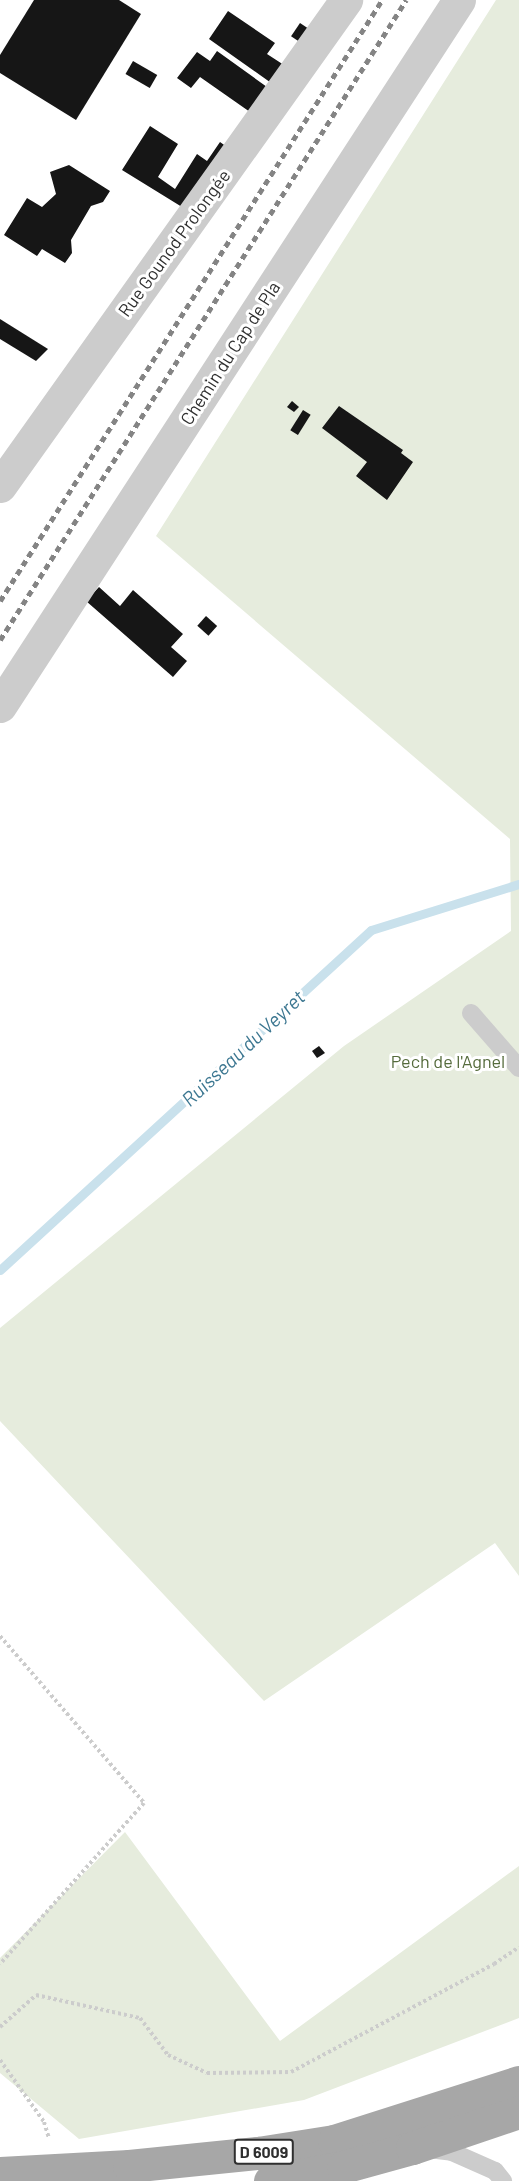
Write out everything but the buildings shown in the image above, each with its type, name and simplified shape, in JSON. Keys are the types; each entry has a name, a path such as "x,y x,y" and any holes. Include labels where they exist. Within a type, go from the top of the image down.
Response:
{"main road":[{"name":"D 6009","path":"0,2174 234,2155 334,2141 519,2082"},
{"name":"D 6009","path":"270,2181 343,2167 412,2148 519,2112"}],"street":[{"name":"Rue Gounod Prolongée","path":"0,486 346,0"},
{"name":"Chemin du Cap de Pla","path":"0,706 459,0"}],"lane":[{"path":"471,1013 519,1068"},
{"path":"412,2148 452,2152 495,2171 503,2181"}],"path":[{"path":"0,1636 144,1803 0,1964"},
{"path":"0,2027 36,1995 140,2018 168,2055 207,2073 291,2072 494,1964 519,1947"},
{"path":"0,2060 44,2122 57,2171"}],"green space":[{"name":"Pech de l'Agnel","path":"496,0 519,0 519,1576 495,1543 264,1701 0,1421 0,1328 344,1046 511,931 510,839 156,536"},
{"path":"125,1832 280,2041 519,1866 519,2018 304,2100 79,2139 0,2073 0,1958"}],"waterway":[{"name":"Ruisseau du Veyret","path":"0,1270 371,930 519,884"}],"railway":[{"path":"0,601 382,0"},
{"path":"0,640 406,0"}]}
